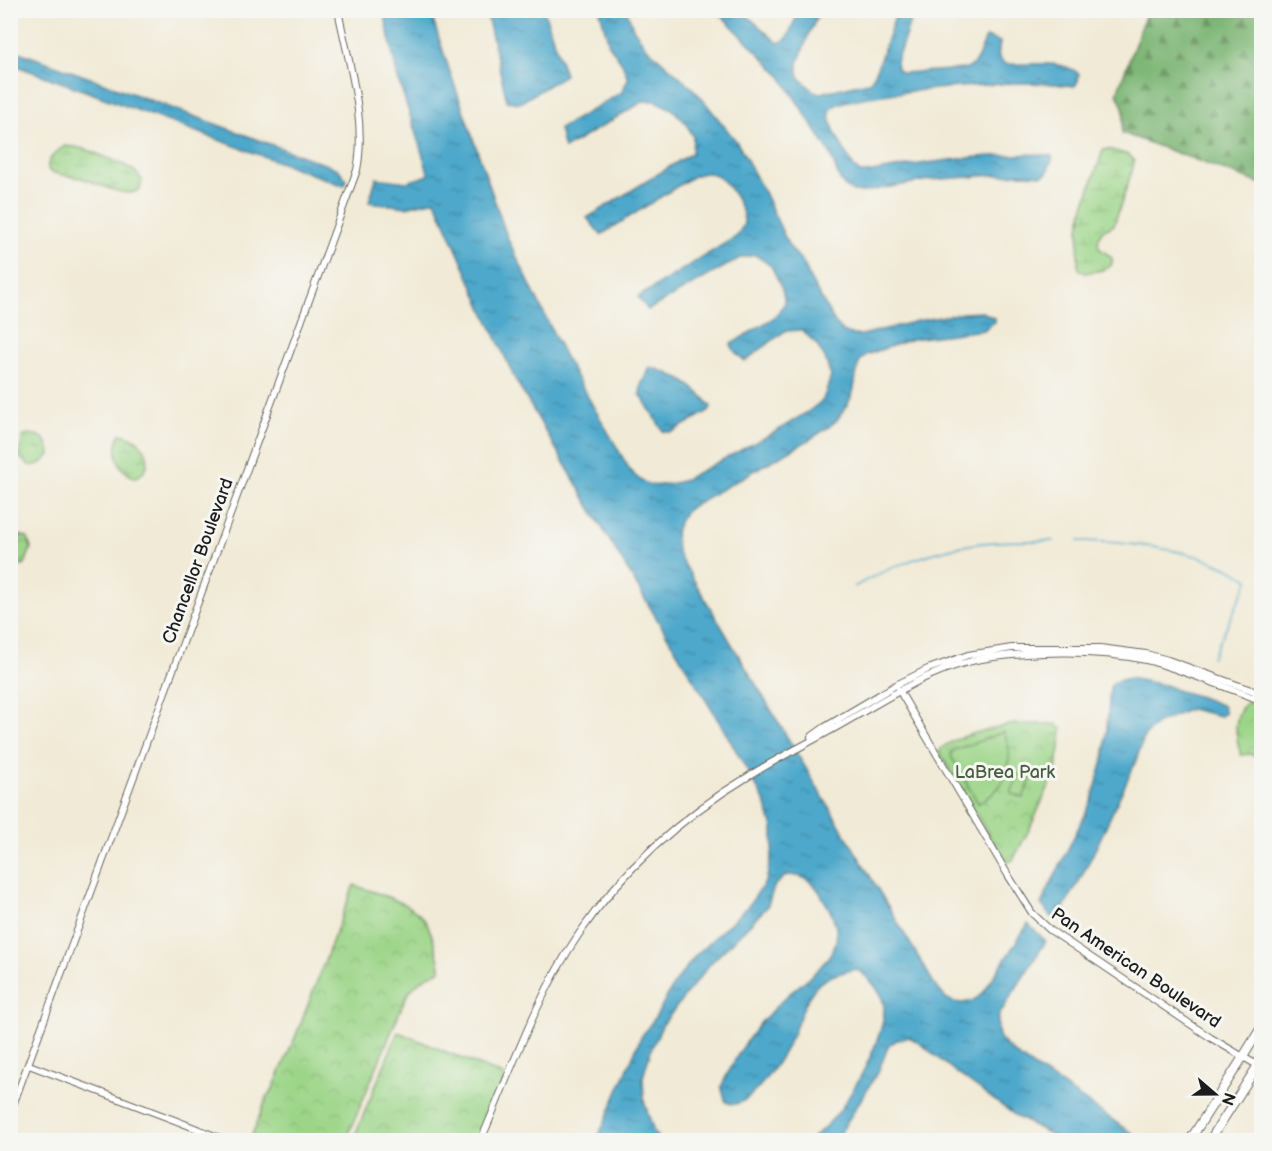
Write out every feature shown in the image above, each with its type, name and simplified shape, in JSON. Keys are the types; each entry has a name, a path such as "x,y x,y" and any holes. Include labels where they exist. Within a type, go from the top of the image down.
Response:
{"main road":[{"path":"1190,1140 1262,1026"},
{"path":"1210,1140 1260,1065"}],"street":[{"name":"Chancellor Boulevard","path":"10,1113 357,170 360,121 338,10"},
{"path":"799,747 825,727 912,676 951,660 999,650 1100,648 1129,651 1168,660 1262,694"},
{"path":"481,1140 547,988 578,935 626,874 662,838 748,777 899,690 937,672 975,660 1014,655 1098,654 1116,655 1167,665 1262,701"},
{"name":"Pan American Boulevard","path":"899,690 1008,875 1037,919 1084,954 1211,1038 1260,1065"},
{"path":"29,1065 225,1140"}],"green space":[{"path":"1156,10 1261,11 1261,184 1122,133 1124,110 1117,93 1147,11 1155,13"},
{"path":"64,146 88,150 135,171 142,180 140,190 131,193 119,192 81,178 49,171 49,160"},
{"path":"1108,149 1129,155 1134,160 1133,168 1114,225 1101,232 1098,240 1099,247 1111,257 1111,265 1102,270 1085,273 1078,266 1079,228 1103,150"},
{"path":"28,434 41,437 47,442 50,455 43,462 29,465 19,457 22,438"},
{"path":"120,434 136,440 146,452 147,466 143,473 135,478 120,465 117,447"},
{"path":"11,536 27,537 31,548 25,564 11,568"},
{"path":"1254,702 1261,705 1261,758 1250,754 1241,755 1236,735 1238,714 1241,708 1246,703"},
{"name":"LaBrea Park","path":"1015,724 1056,724 1062,729 1056,770 1030,828 1013,859 1007,862 1004,861 939,752 962,737"},
{"path":"1004,732 1009,754 1006,774 996,790 978,803 951,756 952,751"},
{"path":"1019,774 1031,779 1023,798 1011,793"},
{"path":"354,885 403,903 419,914 431,933 441,970 421,980 406,997 346,1140 250,1140 299,1028"},
{"path":"398,1032 505,1076 478,1140 353,1140"}],"water":[{"path":"384,11 430,11 508,239 566,359 630,470 647,484 666,485 682,481 777,431 823,400 831,376 824,356 802,330 785,331 745,361 734,351 731,344 775,317 785,303 782,288 771,266 755,255 740,258 648,310 638,297 737,236 744,223 742,210 730,189 720,178 709,173 692,177 601,235 587,218 692,153 693,137 686,123 672,109 655,101 644,101 564,149 559,129 622,92 628,79 622,63 609,45 600,11 627,11 633,28 646,47 700,96 736,141 764,192 789,246 804,264 811,281 836,324 843,331 853,335 862,335 917,321 963,313 982,312 994,318 994,322 984,330 912,339 866,355 858,366 853,393 837,420 809,440 692,506 679,523 676,536 677,550 937,988 945,997 960,1003 979,996 1028,924 1046,941 999,1015 1000,1038 1026,1062 1142,1140 1061,1140 1019,1118 909,1037 889,1045 878,1072 836,1140 810,1140 831,1121 844,1105 874,1049 883,1020 884,1009 879,991 866,976 856,969 831,976 816,987 806,1002 789,1042 769,1075 743,1101 735,1104 726,1102 721,1087 744,1044 762,1021 823,964 836,941 834,919 816,887 809,880 787,875 775,885 767,907 710,964 663,1024 651,1050 643,1077 644,1101 659,1140 597,1140 641,1037 674,984 695,956 749,905 766,881 773,848 773,828 765,802 727,735 515,379 435,200 406,207 369,202 376,178 407,182 429,175 397,75"},
{"path":"486,11 544,11 565,75 520,103 507,101"},
{"path":"717,11 742,11 777,42 782,42 787,38 799,11 819,11 798,63 798,73 812,90 820,93 871,80 897,11 914,11 896,62 897,69 902,73 967,69 977,59 986,37 1000,42 999,57 1006,64 1063,66 1079,74 1078,81 1075,86 1025,83 922,90 841,104 831,109 830,118 844,150 860,173 978,157 1033,154 1052,156 1047,173 1043,175 995,175 930,180 853,192 844,186 839,178 830,153 780,75"},
{"path":"11,49 338,169 347,180 344,186 11,64"},
{"path":"650,367 668,373 691,386 711,406 710,410 674,431 663,431 640,394 641,385"},
{"path":"1129,678 1165,685 1198,696 1221,705 1225,713 1220,716 1190,709 1156,724 1144,737 1136,761 1097,846 1056,921 1041,904 1092,800 1105,753 1110,687 1115,682"}],"waterway":[{"path":"854,587 897,566 944,550 994,542 1053,541"},
{"path":"1077,541 1133,544 1171,550 1207,560 1249,579 1212,657"}]}
